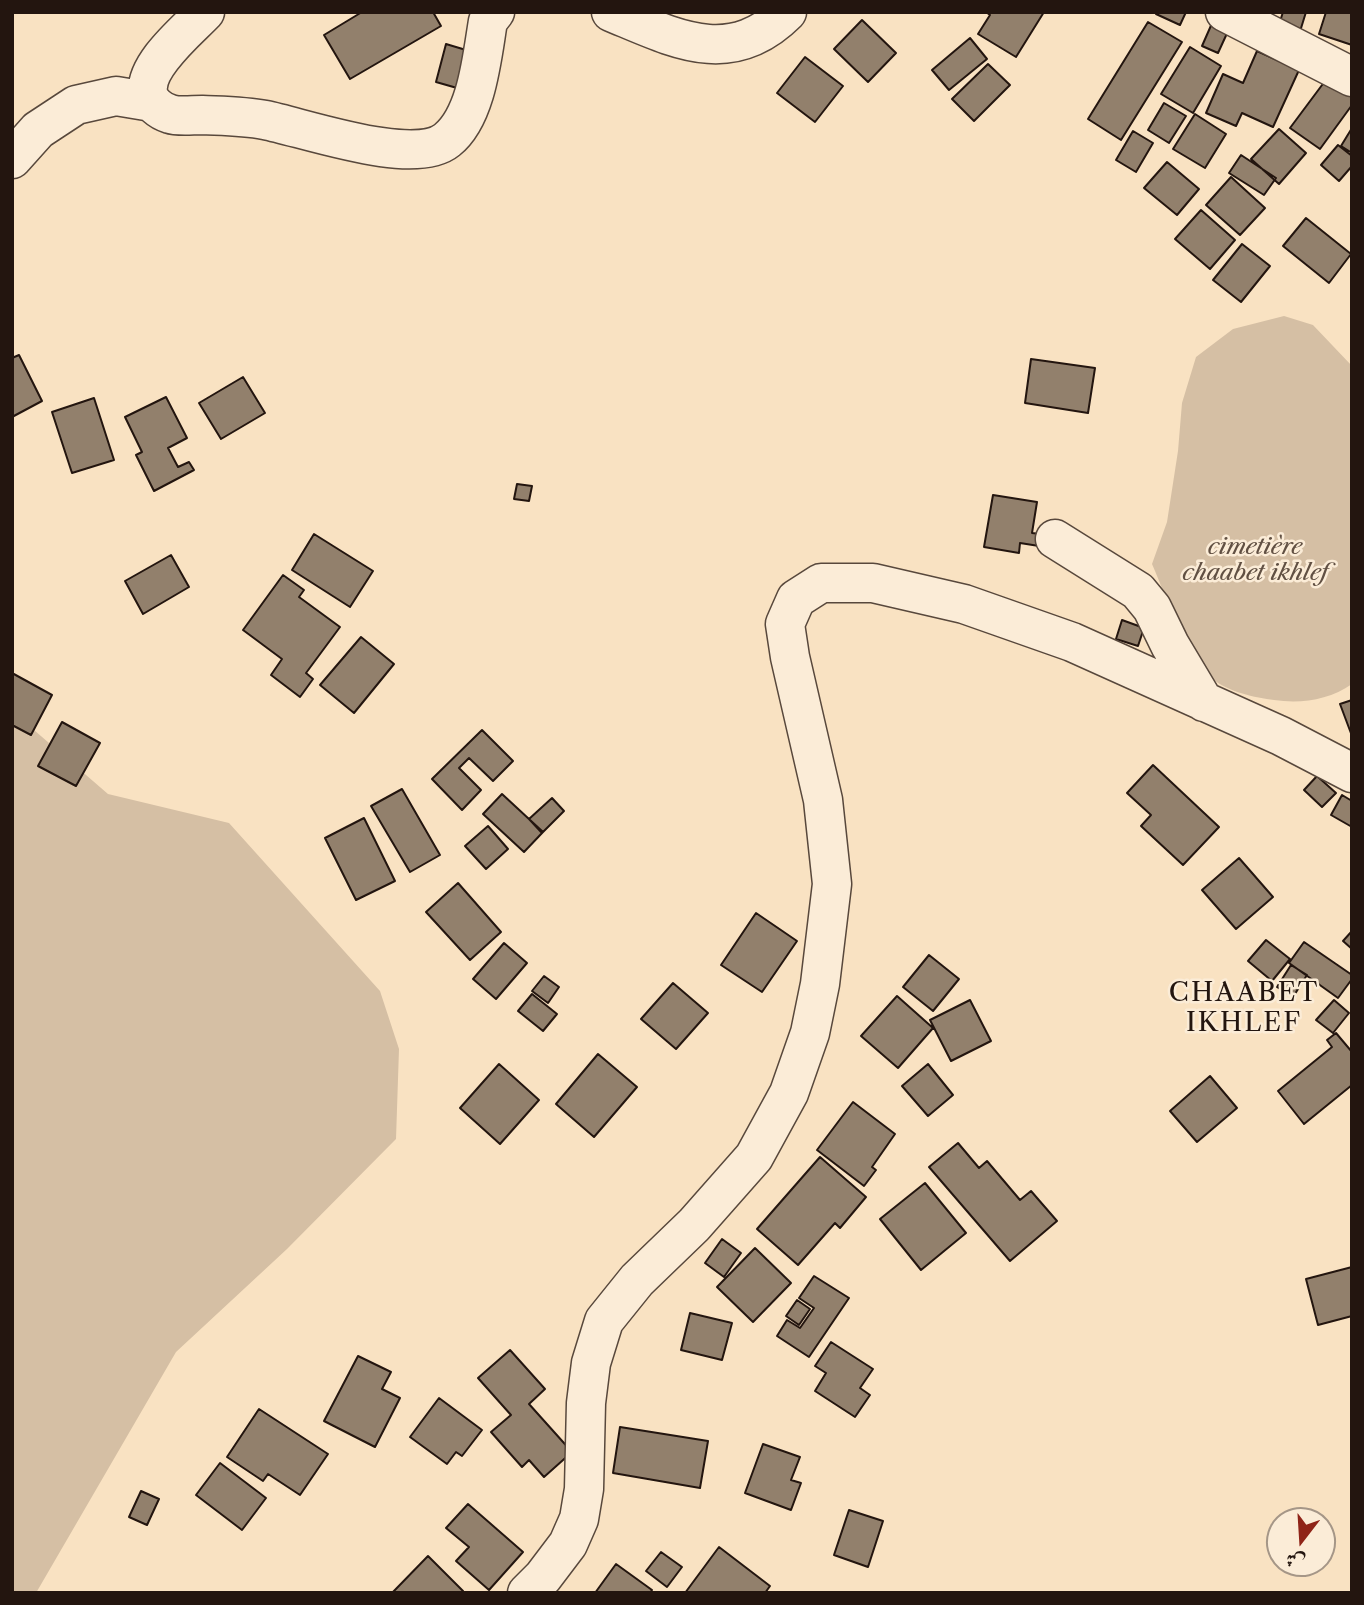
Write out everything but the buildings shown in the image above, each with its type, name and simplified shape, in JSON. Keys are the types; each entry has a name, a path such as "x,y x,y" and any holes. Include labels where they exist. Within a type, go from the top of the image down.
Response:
{"street":[{"path":"152,103 148,92 149,80 155,66 205,12"},
{"path":"12,159 38,130 76,105 116,96 152,103 170,115 242,116 277,122 347,141 417,150 446,141 469,112 488,21 495,12"},
{"path":"611,12 684,42 729,44 769,30 787,12"},
{"path":"1225,12 1352,77"},
{"path":"1055,539 1138,592 1152,608 1170,645 1204,702"},
{"path":"527,1593 568,1544 579,1518 584,1489 586,1403 591,1363 604,1321 637,1280 694,1224 754,1157 789,1093 810,1033 820,984 832,884 823,800 785,624 796,599 821,583 873,583 964,604 1072,642 1281,736 1352,773"}],"green space":[{"name":"cimetière chaabet ikhlef","path":"1284,316 1313,325 1352,366 1352,684 1334,694 1314,700 1274,700 1250,696 1225,687 1213,679 1192,655 1184,640 1152,564 1167,522 1182,403 1196,357 1233,329"},
{"path":"12,711 108,794 229,823 380,991 399,1049 396,1139 287,1249 176,1352 36,1593 12,1593"}],"district":[{"name":"CHAABET IKHLEF","path":"1244,1008"}]}
